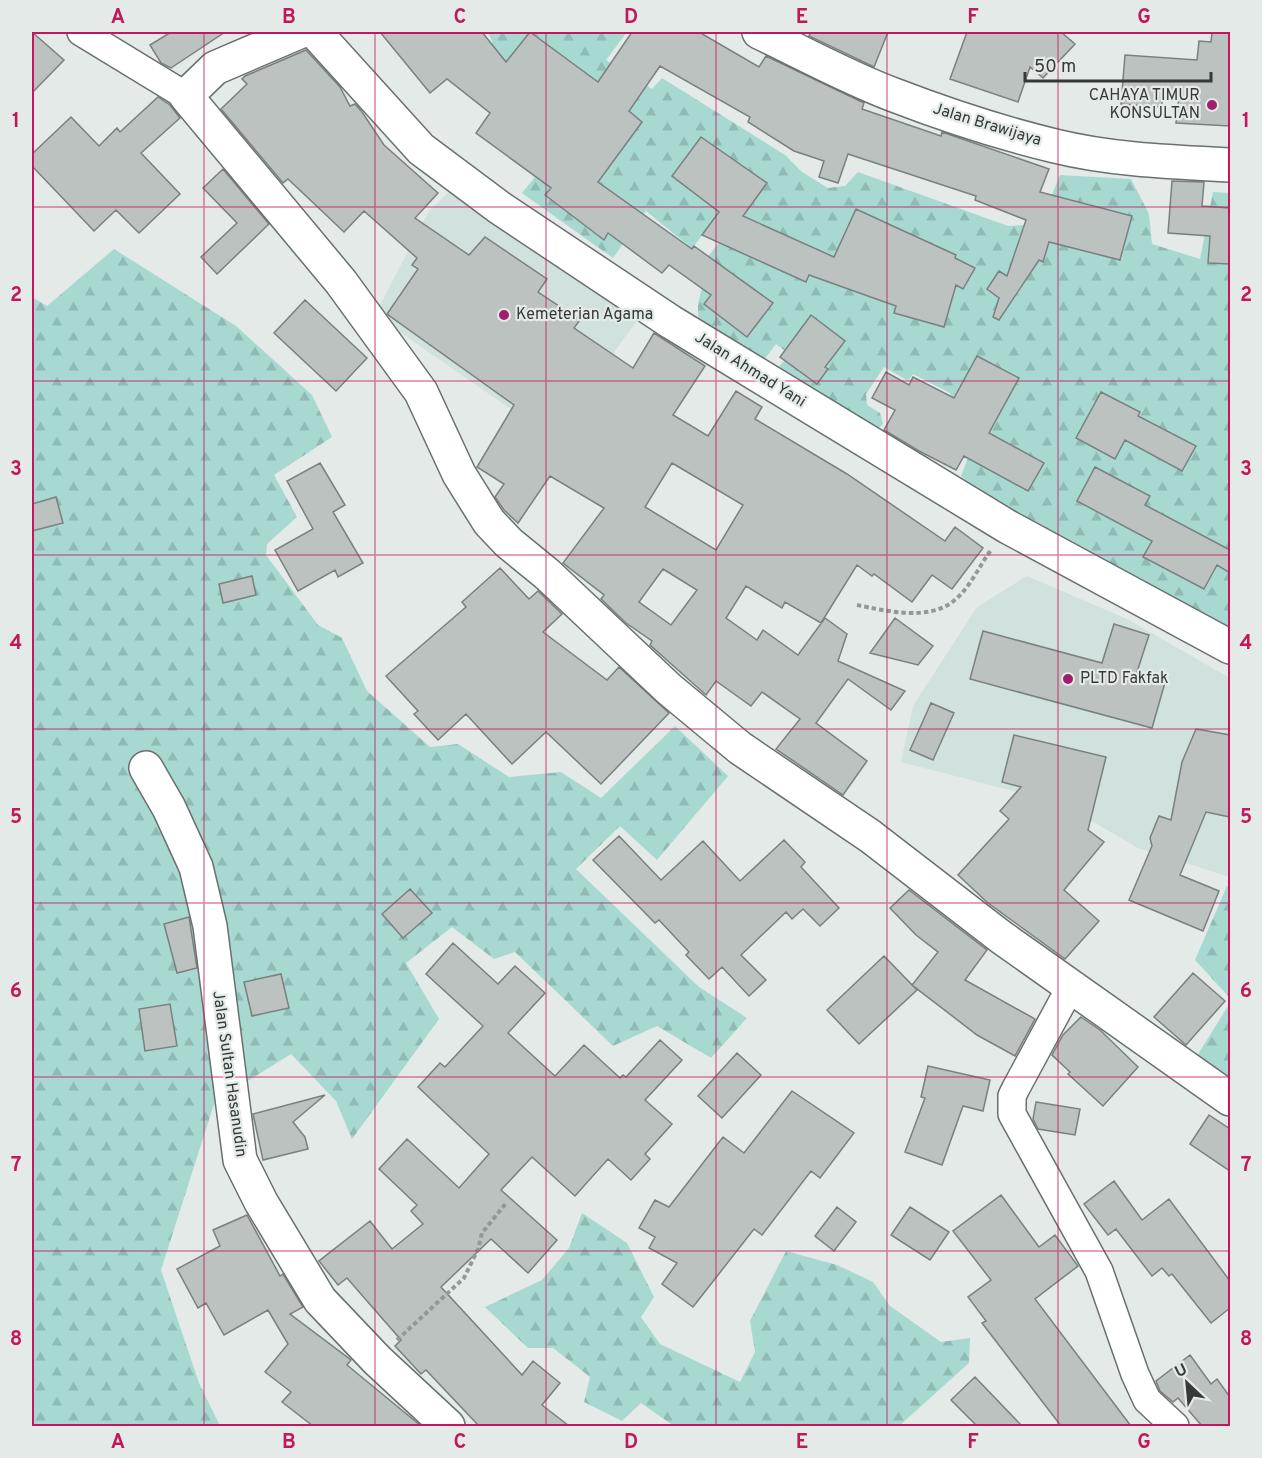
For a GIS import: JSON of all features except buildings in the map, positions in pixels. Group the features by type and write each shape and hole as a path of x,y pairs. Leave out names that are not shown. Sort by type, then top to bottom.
{"main road":[{"path":"299,32 215,68 186,96 341,282 394,354 429,405 454,463 489,522 669,689 740,748 870,836 1001,937 1230,1099"},
{"name":"Jalan Ahmad Yani","path":"315,32 439,164 671,321 1008,527 1230,647"},
{"name":"Jalan Brawijaya","path":"759,32 893,95 1002,131 1056,146 1099,153 1148,160 1230,165"},
{"name":"Jalan Sultan Hasanudin","path":"146,768 169,808 196,867 210,926 240,1160 261,1202 320,1299 377,1360 448,1426"}],"street":[{"path":"81,32 186,96"},
{"path":"1071,986 1012,1096 1012,1114 1099,1271 1144,1393 1175,1426"}],"path":[{"path":"857,605 906,615 956,600 1008,527"},
{"path":"377,1360 464,1278 478,1249 482,1233 507,1202"}],"shaded area":[{"name":"Kemeterian Agama","path":"450,191 637,321 551,437 381,319 377,311 429,211"},
{"name":"PLTD Fakfak","path":"1027,576 1127,619 1230,678 1230,877 1138,848 1092,821 1025,794 901,762 913,706 977,607"}],"green space":[{"path":"487,32 530,32 627,32 606,60 652,89 662,78 785,155 802,172 828,188 845,186 858,172 1008,226 1040,224 1060,175 1131,179 1149,214 1152,244 1200,259 1213,192 1230,193 1230,208 1221,208 1219,231 1230,232 1230,236 1210,235 1208,262 1230,264 1230,473 1227,482 1230,484 1230,557 1224,569 1230,573 1230,634 1055,537 984,495 961,476 983,419 954,401 950,393 913,374 908,381 884,367 866,394 867,405 880,413 883,424 874,433 808,390 752,359 698,317 698,304 707,266 689,252 689,246 646,211 613,258 522,193 563,142 561,124 503,84 497,71","holes":["530,32 589,75 560,114 501,70","593,85 642,122 618,154 568,118","701,137 733,160 704,199 672,176","740,164 767,184 736,224 709,205","1067,199 1132,216 1121,260 1055,243","856,209 908,233 894,262 842,239","747,218 820,251 806,282 734,249","1024,229 1050,237 1043,262 1015,252","706,230 720,241 705,261 691,250","939,247 956,255 947,275 929,267","851,256 881,267 870,296 840,285","960,261 975,268 963,289 949,281","729,271 772,303 747,337 704,304","999,271 1022,285 1010,304 987,289","903,283 952,297 944,327 895,313","810,316 845,341 827,364 794,339","776,344 789,354 776,371 763,361","799,348 828,369 817,384 788,363","978,356 1019,378 996,421 955,398","1101,392 1140,412 1115,459 1076,438","1156,425 1196,446 1182,471 1142,449","1004,441 1044,463 1028,491 988,470","1095,467 1150,496 1132,530 1077,501","1165,516 1227,548 1205,589 1143,557"]},
{"path":"114,249 236,326 312,395 332,437 274,475 297,517 267,544 266,555 318,625 342,638 367,691 430,747 458,744 509,777 561,772 601,798 675,726 728,776 657,860 620,826 576,869 699,987 747,1018 711,1058 657,1026 613,1046 515,952 494,959 452,927 406,963 439,1019 352,1139 336,1101 291,1054 215,1101 161,1270 199,1383 220,1426 32,1426 32,297 47,306"},
{"path":"1227,886 1230,887 1230,998 1195,960"},
{"path":"1230,1003 1230,1079 1195,1059"},
{"path":"582,1213 627,1243 654,1297 641,1317 660,1344 740,1382 755,1352 750,1321 786,1251 837,1265 873,1282 890,1306 941,1342 970,1338 969,1363 899,1426 674,1426 641,1403 622,1421 584,1402 590,1377 553,1348 528,1348 485,1307 542,1280 569,1248"}],"place":[{"name":"CAHAYA TIMUR KONSULTAN","path":"1212,105"},
{"name":"Kemeterian Agama","path":"504,315"},
{"name":"PLTD Fakfak","path":"1068,679"}]}
